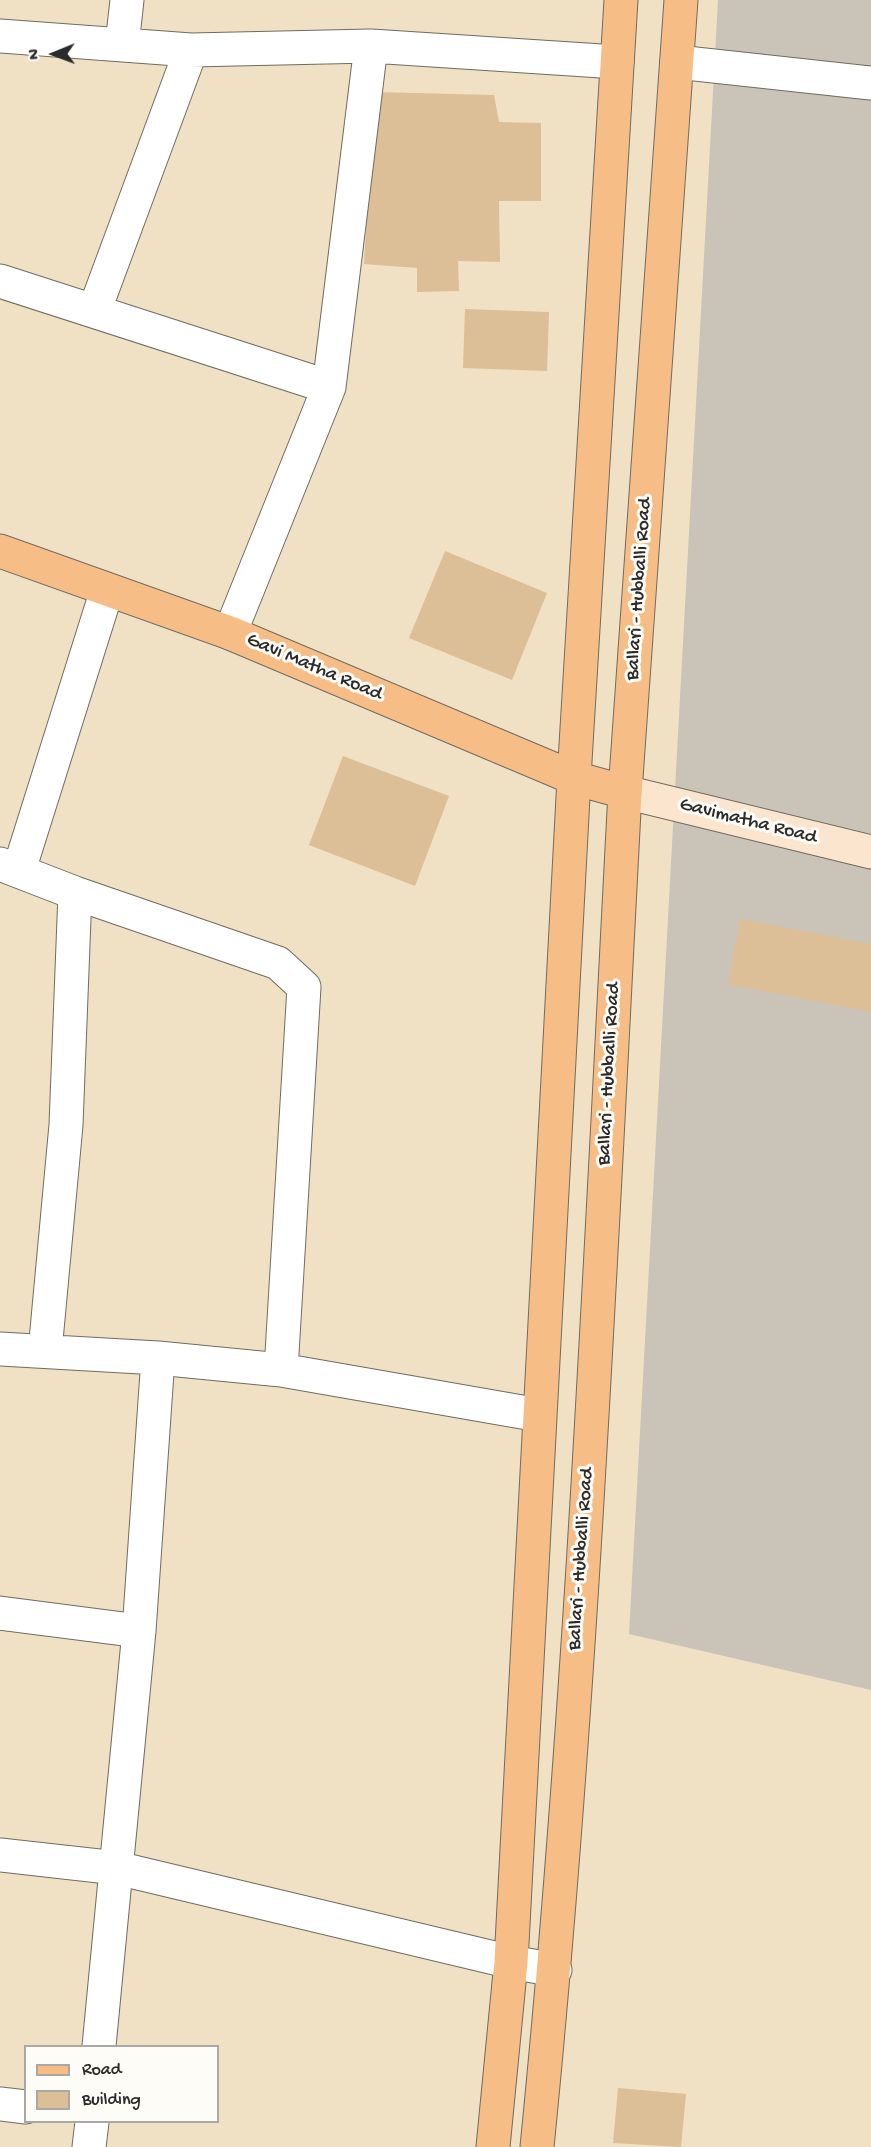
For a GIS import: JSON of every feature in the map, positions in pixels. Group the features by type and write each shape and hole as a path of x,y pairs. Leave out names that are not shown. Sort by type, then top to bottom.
{"main road":[{"path":"493,2147 511,1962 574,778 621,0"},
{"name":"Ballari - Hubballi Road","path":"537,2147 555,1970 596,1342 626,792 681,0"},
{"name":"Gavi Matha Road","path":"0,551 230,633 574,778 626,792"},
{"name":"Gavimatha Road","path":"626,792 871,852"},
{"path":"544,1340 596,1342"}],"street":[{"path":"122,45 127,0"},
{"path":"0,36 191,50 371,46 617,62"},
{"path":"230,633 329,387 371,46"},
{"path":"95,309 191,50"},
{"path":"677,62 871,83"},
{"path":"0,281 95,309 329,387"},
{"path":"107,590 9,867 75,893 278,963 304,987 281,1370"},
{"path":"45,1351 66,1125 75,893"},
{"path":"0,1349 158,1358 281,1370 539,1414"},
{"path":"99,2045 139,1631 158,1358"},
{"path":"0,1613 139,1631"},
{"path":"0,1855 117,1868 511,1962 555,1970"},
{"path":"0,2104 24,2107"},
{"path":"89,2147 92,2123"}],"shaded area":[{"path":"718,0 871,0 871,1690 629,1634"}],"building":[{"path":"374,92 494,95 499,122 541,123 541,201 499,201 500,262 458,261 459,291 417,292 417,268 364,264"},
{"path":"465,309 549,312 547,371 463,368"},
{"path":"445,551 547,593 512,680 409,638"},
{"path":"343,756 449,796 415,886 309,845"},
{"path":"740,919 871,944 871,1012 728,984"},
{"path":"618,2088 686,2094 681,2147 613,2143"}]}
